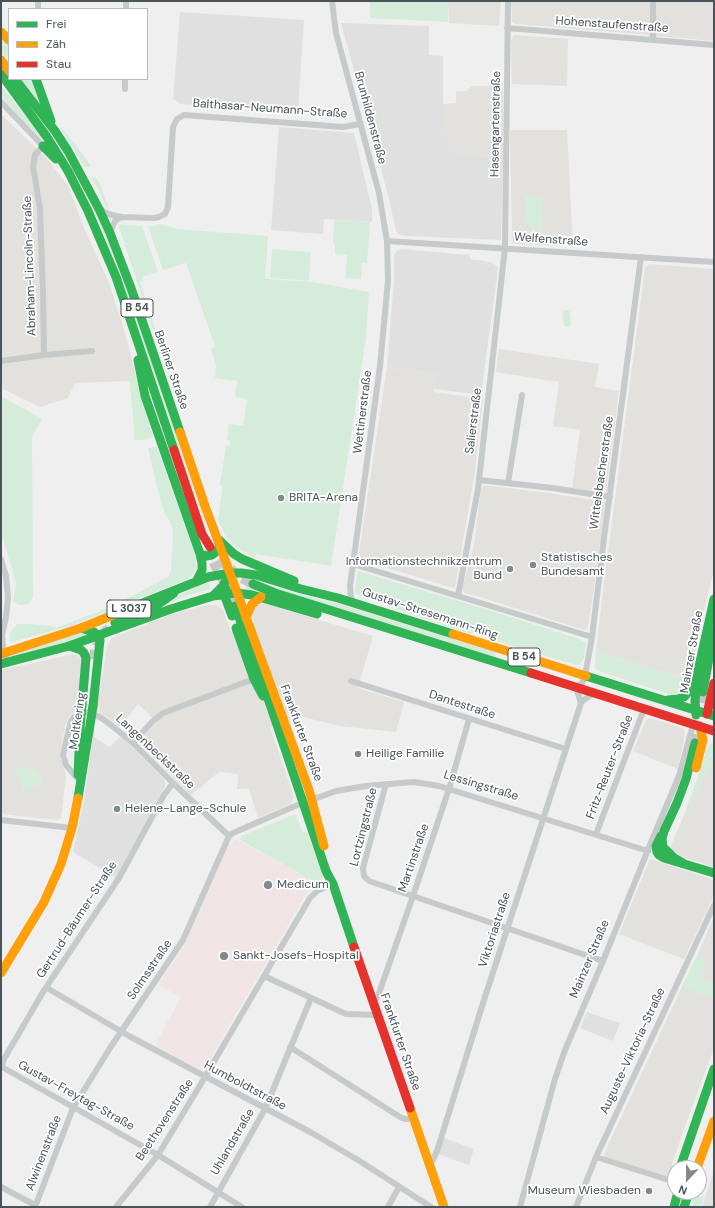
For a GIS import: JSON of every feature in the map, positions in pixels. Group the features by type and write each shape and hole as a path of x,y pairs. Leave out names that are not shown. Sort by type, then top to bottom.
{"main road":[{"path":"36,80 55,131"},
{"name":"Berliner Straße","path":"11,81 55,131 68,151 110,233 131,288 215,535 210,549"},
{"name":"Berliner Straße","path":"11,81 68,171 96,229 116,277 202,534 210,549 233,575 237,593"},
{"path":"44,146 68,171"},
{"path":"134,333 146,396 210,549 202,563 202,570 196,582"},
{"name":"B 54","path":"215,535 234,554 246,561 336,598"},
{"path":"233,575 224,594 254,679 260,693 271,707"},
{"path":"213,596 233,575"},
{"name":"Gustav-Stresemann-Ring","path":"233,575 256,575 354,603 664,700 695,706 710,715"},
{"name":"L 3037","path":"3,653 81,628 196,582 208,578 233,575"},
{"name":"B 54","path":"253,584 275,593 439,645 697,724 714,732"},
{"path":"115,623 157,605 176,590"},
{"path":"224,594 237,593 261,597 372,630 439,645"},
{"name":"Frankfurter Straße","path":"237,593 298,757 326,871 333,884 444,1207"},
{"name":"L 3037","path":"4,664 69,646 171,609 224,594"},
{"path":"246,618 252,604 261,597"},
{"name":"Mainzer Straße","path":"703,692 714,599"},
{"name":"Frankfurter Straße","path":"235,606 271,707 308,801"},
{"path":"81,628 91,630 99,636"},
{"name":"Mainzer Straße","path":"695,706 698,671 702,652 710,632"},
{"name":"Moltkering","path":"87,706 100,645 99,636"},
{"path":"69,646 81,650 86,658 87,706"},
{"path":"500,663 498,659 499,653 503,650"},
{"name":"Moltkering","path":"1,973 50,890 61,864 72,828 80,786 93,659"},
{"path":"664,700 678,699 687,694 698,671"},
{"path":"697,724 710,715 714,683"},
{"path":"666,849 669,831 695,772 699,742 695,706"},
{"name":"Moltkering","path":"72,828 85,730"},
{"path":"714,732 699,742 684,786 657,844 657,852 664,858 714,873"},
{"path":"664,831 662,843 663,847 674,858 683,863"},
{"path":"683,1160 714,1069"},
{"path":"700,1160 714,1121"}],"street":[{"name":"Brunhildenstraße","path":"332,1 336,33 379,193 387,241"},
{"name":"Hasengartenstraße","path":"505,248 508,1"},
{"path":"653,1 653,40"},
{"name":"Hohenstaufenstraße","path":"507,28 714,45"},
{"path":"125,80 125,89"},
{"path":"1,102 44,146"},
{"name":"Balthasar-Neumann-Straße","path":"99,209 108,214 121,217 154,218 165,214 168,207 173,128 175,121 181,116 188,114 343,127 360,124"},
{"name":"Abraham-Lincoln-Straße","path":"44,146 35,155 33,166 40,209 44,355"},
{"path":"110,233 115,220 121,217"},
{"name":"Welfenstraße","path":"387,241 714,262"},
{"name":"Wettinerstraße","path":"354,603 350,586 382,344 388,281 387,241"},
{"name":"Salierstraße","path":"458,596 479,480 505,248"},
{"name":"Wittelsbacherstraße","path":"576,687 582,683 585,676 592,637 641,257"},
{"path":"1,361 44,355 92,351"},
{"path":"508,483 522,395"},
{"path":"479,480 610,497"},
{"path":"1,559 6,576 8,597 6,618 2,636 4,664"},
{"name":"Gustav-Stresemann-Ring","path":"353,564 592,637"},
{"path":"336,598 350,586"},
{"path":"133,743 150,723 163,713 254,679"},
{"name":"Dantestraße","path":"351,681 566,749"},
{"path":"576,687 581,704"},
{"name":"Viktoriastraße","path":"429,1163 433,1160 437,1152 482,1003 581,704 594,692"},
{"name":"Fritz-Reuter-Straße","path":"596,834 635,736 644,709"},
{"name":"Langenbeckstraße","path":"78,778 65,762 63,755 70,723 74,717 82,713 90,713 111,725 133,743 229,836"},
{"name":"Martinstraße","path":"373,1001 378,996 449,789 469,719"},
{"name":"Mainzer Straße","path":"520,1207 555,1079 565,1050 680,776 697,724"},
{"name":"Lessingstraße","path":"229,836 308,801 345,789 386,784 422,782 648,851"},
{"name":"Gertrud-Bäumer-Straße","path":"2,1068 4,1059 74,944 119,878 164,795 173,783"},
{"name":"Lortzingstraße","path":"386,784 364,868 364,876 369,881 412,896"},
{"path":"1,820 72,828"},
{"name":"Solmsstraße","path":"73,1108 122,1031 184,940 229,836"},
{"name":"Beethovenstraße","path":"116,1207 158,1155 310,898 317,891 333,884"},
{"path":"412,896 603,961"},
{"name":"Auguste-Viktoria-Straße","path":"576,1207 596,1157 714,905"},
{"path":"264,976 346,1014 378,1015"},
{"name":"Humboldtstraße","path":"47,988 205,1077 338,1148 431,1207"},
{"name":"Uhlandstraße","path":"210,1207 265,1109 311,998"},
{"path":"290,1047 400,1117 409,1120 414,1119"},
{"name":"Gustav-Freytag-Straße","path":"2,1068 158,1155 242,1207"},
{"name":"Alwinenstraße","path":"35,1206 73,1108"},
{"path":"596,1157 667,1179"},
{"path":"1,1187 35,1206"},
{"path":"388,1207 399,1187"}],"shaded area":[{"path":"448,1 501,1 499,26 449,23"},
{"path":"511,1 650,1 650,35 515,24 512,22"},
{"path":"656,1 714,1 714,41 656,36"},
{"path":"180,12 304,20 298,110 181,104 173,99"},
{"path":"341,23 429,26 429,55 443,56 443,133 454,135 454,155 503,156 501,240 405,236 396,231 388,195"},
{"path":"514,35 568,39 567,86 512,84 511,41"},
{"path":"471,86 503,86 503,156 454,155 443,134 443,104 456,103 456,91 467,91"},
{"path":"1,114 47,159 69,187 82,223 109,283 128,343 136,376 129,376 130,381 75,383 68,398 40,407 1,388"},
{"path":"279,127 354,133 372,209 372,222 324,219 323,234 271,230"},
{"path":"510,130 567,130 573,246 512,243"},
{"path":"401,249 470,255 470,259 490,262 497,266 498,269 481,395 434,389 436,374 387,367 394,279 394,255"},
{"path":"649,264 714,269 714,570 688,679 596,652 645,268"},
{"path":"499,349 599,364 595,387 619,391 606,491 603,492 572,488 580,430 553,426 559,382 496,372"},
{"path":"387,367 436,374 434,392 483,399 474,477 455,587 453,588 358,559"},
{"name":"Statistisches Bundesamt","path":"485,485 606,502 587,629 584,630 465,593 463,591 474,545 481,489"},
{"path":"260,604 265,604 373,636 358,688 404,702 396,732 340,726 299,716 270,727 294,797 290,804 258,818 249,789 237,789 238,774 219,772 191,795 140,744 140,741 157,722 138,704 120,727 100,712 98,703 107,647 110,640 114,637 170,615 207,605 216,605 223,610 231,632 254,623 253,613 255,608"},
{"path":"73,654 78,655 82,661 77,710 69,716 65,726 60,753 60,758 66,777 61,818 58,820 1,814 1,670"},
{"path":"651,718 684,730 685,735 678,769 633,751 645,722 647,719"},
{"name":"Helene-Lange-Schule","path":"93,736 109,747 121,736 164,779 165,783 165,786 116,878 73,852 84,800"},
{"path":"714,742 714,867 680,856 671,850 671,845 684,815 706,751 710,744"},
{"name":"Sankt-Josefs-Hospital","path":"236,839 313,881 310,885 309,891 204,1069 201,1070 155,1045 181,997 158,985 184,947 226,850"},
{"path":"650,859 714,880 714,895 684,959 619,934"},
{"path":"714,916 714,1048 674,1160 667,1160 667,1177 607,1158 604,1154 697,956"},
{"path":"587,1012 620,1023 613,1041 580,1028"},
{"path":"444,1138 474,1149 469,1165 438,1154"},
{"path":"714,1170 714,1207 702,1207 704,1200 707,1200 707,1192"}],"green space":[{"path":"370,1 448,1 448,22 370,18"},
{"path":"1,36 8,43 8,56 6,58 1,52"},
{"path":"21,80 33,80 48,116"},
{"path":"1,87 42,137 45,143 17,115 1,95"},
{"path":"44,122 65,154 85,189 113,250 216,545 208,552 202,551 201,541 205,550 215,544 203,517 111,250 83,189"},
{"path":"60,127 85,157 91,167 85,167"},
{"path":"93,177 96,178 100,184 110,211 105,205 92,179"},
{"path":"525,196 541,197 542,231 533,231 530,224 525,223"},
{"path":"334,220 370,222 367,263 362,263 361,279 345,278 347,255 335,254 335,244 333,244"},
{"path":"118,224 142,226 158,272 142,277 143,280 140,282 162,350 160,352"},
{"path":"161,224 177,229 268,236 265,279 313,282 369,292 366,338 331,566 256,554 255,558 235,546 225,535 218,520 222,490 222,486 220,485 226,445 229,446 230,441 227,440 229,424 243,426 247,399 235,397 237,381 215,378 216,366 211,349 215,346 186,263 163,270 148,226"},
{"path":"272,249 311,252 309,281 270,278"},
{"path":"564,310 569,310 571,322 570,327 565,327 563,322 562,314"},
{"path":"129,376 136,376 142,403 153,435 145,440 134,440"},
{"path":"1,396 42,419 32,436 33,597 28,604 20,605 13,602 16,583 1,532"},
{"path":"157,447 195,555 195,570 191,577 70,626 12,642 10,641 10,633 17,624 58,627 111,607 168,577 171,571 173,531 165,514 148,448"},
{"path":"358,571 579,639 586,643 584,658 580,664 576,665 490,639 485,635 468,633 362,597 356,593 355,590"},
{"path":"242,578 301,595 340,604 496,652 494,658 273,596 247,591"},
{"path":"208,581 210,589 188,595 160,608 174,598"},
{"path":"80,632 91,634 13,657 9,656"},
{"path":"596,652 688,679 685,689 678,694 672,695 599,671 595,668"},
{"path":"714,743 714,759 689,807 687,806 699,776 706,751 709,745"},
{"path":"15,768 37,769 43,783 24,791"},
{"path":"295,814 303,832 307,831 323,875 322,881 313,881 240,840 241,836"},
{"path":"697,956 704,958 703,961 706,962 701,979 714,983 714,999 682,987"},
{"path":"693,1200 703,1200 701,1207 691,1207"}],"tunnel":[{"path":"210,547 229,568 240,577 253,584"},
{"path":"208,550 235,606"},
{"path":"93,659 95,648 99,639 105,631 115,623"},
{"path":"695,743 703,692"}],"traffic: fast":[{"path":"1,74 47,137 68,171 88,211 116,277 174,450"},
{"path":"16,80 55,131 68,151 99,209 131,288 180,432"},
{"path":"36,80 51,121"},
{"path":"43,146 56,159"},
{"path":"138,360 145,396 200,554 202,570 196,582"},
{"path":"219,540 234,554 242,559 294,581"},
{"path":"200,554 206,556 212,555 220,546"},
{"path":"213,596 223,586 230,573"},
{"path":"118,613 208,577 230,573 241,573 256,575 301,589 338,598 453,634"},
{"path":"253,584 275,593 531,673"},
{"path":"226,589 224,594 232,616"},
{"path":"115,623 157,605 174,593"},
{"path":"1,664 69,646 171,609 213,596 237,593 252,595 317,614"},
{"path":"696,715 695,701 698,671 714,599"},
{"path":"235,606 271,707 326,871 333,884 354,947"},
{"path":"81,628 94,632 98,635 100,640 93,706"},
{"path":"236,628 254,679 263,696"},
{"path":"703,692 714,630"},
{"path":"69,646 81,650 86,658 82,705"},
{"path":"586,676 714,716"},
{"path":"668,700 684,697 690,690 694,680"},
{"path":"80,729 82,705"},
{"path":"89,731 93,706"},
{"path":"78,775 80,729"},
{"path":"78,798 89,731"},
{"path":"683,863 674,858 663,847 662,839 686,779 695,743"},
{"path":"661,836 656,846 659,855 664,858 714,873"},
{"path":"683,1160 714,1069"},
{"path":"674,1207 676,1200"},
{"path":"684,1207 686,1200"}],"traffic: slow":[{"path":"1,32 8,39"},
{"path":"1,60 8,70"},
{"path":"180,432 230,573"},
{"path":"230,573 309,790 324,846"},
{"path":"246,618 252,604 261,597"},
{"path":"1,654 81,628 118,613"},
{"path":"453,634 586,676"},
{"path":"696,768 703,740 700,727"},
{"path":"1,973 44,902 61,864 72,828 78,798"},
{"path":"410,1108 444,1207"},
{"path":"700,1160 714,1121"}],"traffic: jam":[{"path":"174,450 202,534 210,547"},
{"path":"531,673 714,731"},
{"path":"707,714 714,683"},
{"path":"354,947 410,1108"}],"place":[{"name":"BRITA-Arena","path":"281,498"},
{"name":"Statistisches Bundesamt","path":"533,565"},
{"name":"Informationstechnikzentrum Bund","path":"510,569"},
{"name":"Heilige Familie","path":"358,754"},
{"name":"Helene-Lange-Schule","path":"117,809"},
{"name":"Medicum","path":"268,885"},
{"name":"Sankt-Josefs-Hospital","path":"224,956"},
{"name":"Museum Wiesbaden","path":"649,1191"}]}
